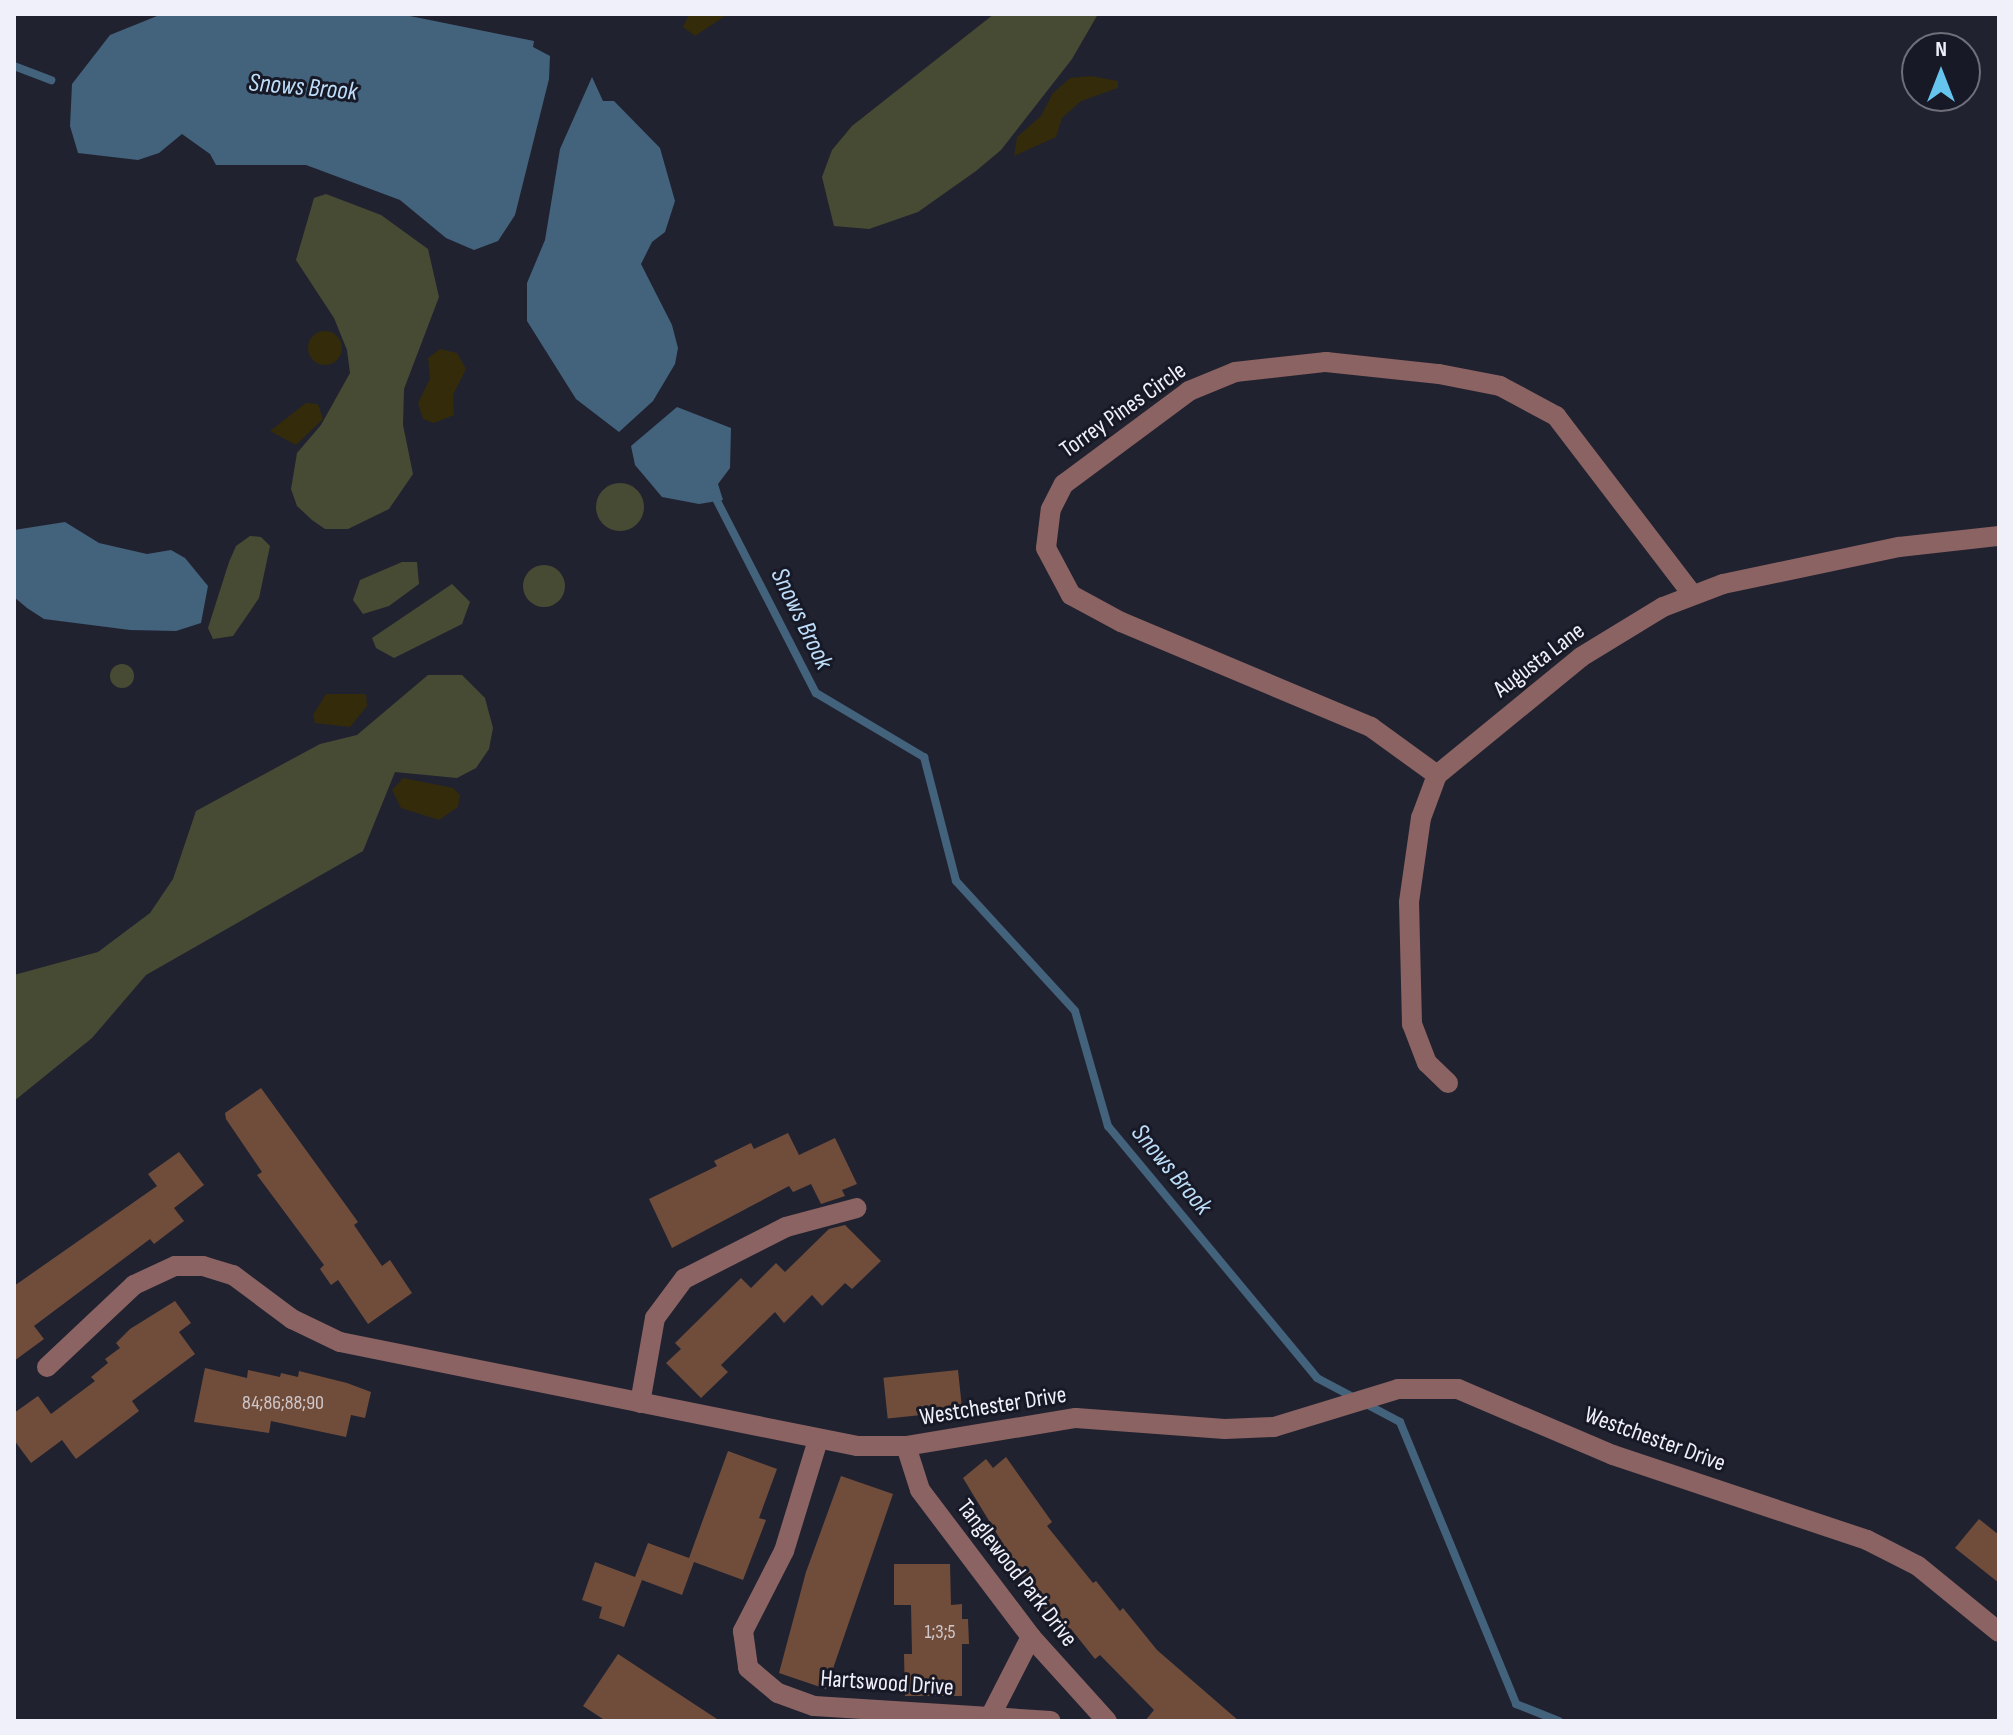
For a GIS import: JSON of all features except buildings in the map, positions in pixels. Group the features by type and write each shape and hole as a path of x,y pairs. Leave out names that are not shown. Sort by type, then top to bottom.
{"street":[{"name":"Torrey Pines Circle","path":"1437,775 1371,727 1121,622 1071,595 1046,548 1051,509 1064,484 1189,391 1235,372 1326,362 1439,374 1500,386 1556,416 1692,594"},
{"name":"Augusta Lane","path":"1437,775 1581,657 1692,594 1899,547 1999,536"},
{"path":"1437,775 1421,818 1411,888 1412,1024 1427,1063 1448,1083"},
{"path":"640,1403 655,1318 684,1279 786,1227 857,1208"},
{"name":"Westchester Drive","path":"47,1367 134,1285 175,1266 203,1266 233,1275 292,1319 340,1342 818,1440 906,1446 1076,1418 1225,1429 1274,1427 1419,1386 1484,1397 1613,1455 1867,1540 1918,1566 1999,1632"},
{"name":"Hartswood Drive","path":"818,1440 784,1551 743,1631 748,1668 778,1693 814,1706 1051,1721"},
{"name":"Tanglewood Park Drive","path":"906,1446 920,1490 1031,1637 1107,1721"},
{"path":"991,1715 1031,1637"}],"green space":[{"path":"994,14 1098,14 1072,59 1001,150 976,171 918,212 869,229 834,226 822,177 832,150 852,126"},
{"path":"326,194 381,215 428,249 439,297 404,389 403,425 413,474 389,509 348,529 325,529 312,520 297,506 291,489 297,453 321,425 350,373 347,350 334,318 296,260 314,198"},
{"path":"620,483 637,490 644,507 637,524 620,531 603,524 596,507 603,490"},
{"path":"250,536 261,537 270,546 259,598 233,636 213,639 208,628 229,562 236,546"},
{"path":"402,562 417,562 419,584 389,606 363,614 353,600 360,580"},
{"path":"544,565 559,571 565,586 559,601 544,607 529,601 523,586 529,571"},
{"path":"452,584 470,602 462,624 394,658 376,648 372,638"},
{"path":"122,664 131,667 134,676 131,685 122,688 113,685 110,676 113,667"},
{"path":"428,675 462,675 485,698 493,728 489,749 476,768 457,778 395,772 363,851 146,975 92,1038 14,1101 14,975 98,952 150,913 173,879 196,811 320,744 357,735"}],"sand":[{"path":"689,14 728,14 695,36 683,27"},
{"path":"1091,76 1118,81 1118,88 1081,101 1062,118 1056,137 1014,156 1017,137 1041,116 1053,93 1070,78"},
{"path":"325,331 337,336 342,348 337,360 325,365 313,360 308,348 313,336"},
{"path":"440,349 457,353 466,369 453,395 454,415 434,423 423,419 418,403 430,379 428,358"},
{"path":"306,403 318,404 323,419 296,445 270,431"},
{"path":"326,694 366,694 367,706 350,727 315,723 313,715"},
{"path":"403,778 453,788 460,795 458,807 439,820 401,808 392,790"}],"water":[{"path":"162,14 400,14 534,41 533,47 550,56 549,79 515,215 498,241 474,250 446,238 400,200 306,165 216,165 210,154 182,134 159,153 138,160 78,153 70,126 72,84 110,35"},
{"path":"592,77 603,101 614,101 660,148 675,201 665,232 652,242 641,264 672,325 678,348 675,364 653,401 619,432 576,399 527,321 527,283 545,240 560,149"},
{"path":"677,407 731,428 730,468 718,484 723,500 699,504 662,497 635,465 631,446"},
{"path":"65,522 99,543 147,554 171,550 185,558 208,586 201,623 176,631 130,630 44,619 27,608 14,597 14,530"}],"waterway":[{"name":"Snows Brook","path":"14,66 51,80"},
{"name":"Snows Brook","path":"713,493 816,693 924,757 956,881 1075,1011 1108,1126 1317,1378 1400,1422 1516,1704 1559,1721"}]}
